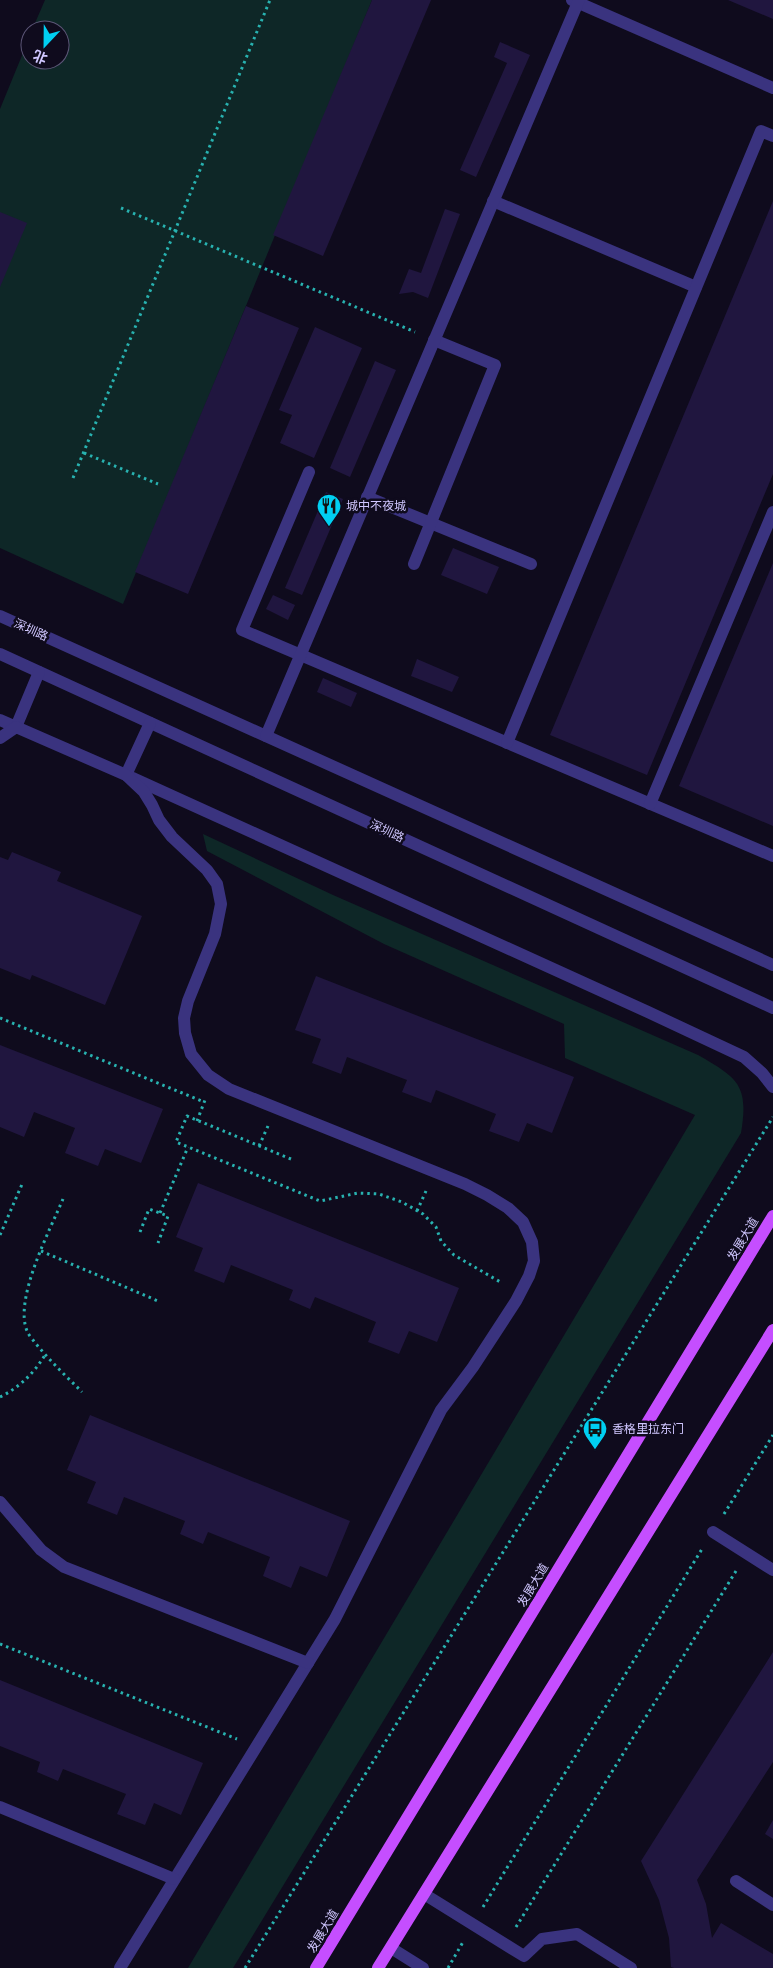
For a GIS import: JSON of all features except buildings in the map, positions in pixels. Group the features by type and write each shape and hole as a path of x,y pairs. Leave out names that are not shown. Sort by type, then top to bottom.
{"main road":[{"name":"发展大道","path":"316,1968 773,1216"},
{"path":"378,1968 773,1330"}],"street":[{"path":"266,736 576,1 773,88"},
{"path":"507,743 762,131 773,136"},
{"path":"493,201 696,287"},
{"path":"414,564 495,366 434,340"},
{"path":"309,472 242,630 773,856"},
{"path":"368,497 531,564"},
{"path":"650,804 773,512"},
{"name":"深圳路","path":"0,616 773,965"},
{"name":"深圳路","path":"0,654 773,1008"},
{"path":"0,738 16,727 39,672"},
{"path":"0,720 126,775 744,1057 762,1073 773,1088"},
{"path":"126,775 150,723"},
{"path":"120,1968 335,1619 441,1410 473,1367 520,1294 534,1261 532,1242 523,1222 508,1208 487,1195 465,1184 229,1089 208,1075 191,1054 185,1033 184,1018 188,1001 215,934 221,904 217,884 206,870 172,837 159,820 144,792 126,775"},
{"path":"0,1502 41,1550 64,1566 308,1663"},
{"path":"713,1532 773,1570"},
{"path":"0,1807 174,1879"},
{"path":"736,1881 773,1905"},
{"path":"424,1894 524,1956 542,1939 577,1934 631,1968"},
{"path":"391,1948 423,1968"}],"path":[{"path":"73,478 270,0"},
{"path":"121,208 434,340"},
{"path":"84,453 158,484"},
{"path":"0,1018 204,1102"},
{"path":"291,1159 187,1116 176,1142 320,1201 358,1193 379,1194 402,1202 424,1214 436,1227 442,1241 454,1255 520,1294"},
{"path":"245,1968 773,1117"},
{"path":"160,1213 188,1147"},
{"path":"0,1235 23,1182"},
{"path":"63,1199 24,1298 23,1314 28,1333 82,1392"},
{"path":"140,1232 149,1209 168,1216 158,1243"},
{"path":"42,1251 158,1301"},
{"path":"0,1397 22,1383 36,1370 46,1354"},
{"path":"448,1968 473,1923 773,1435"},
{"path":"506,1944 747,1553"},
{"path":"0,1644 256,1747"}],"green space":[{"path":"45,0 372,0 123,604 0,548 0,109 20,60 20,70 70,70 70,20 36,20"},
{"path":"203,834 333,895 698,1055 731,1077 738,1085 743,1104 741,1133 233,1968 188,1968 695,1115 565,1058 564,1024 384,944 207,851"}],"place":[{"name":"城中不夜城","path":"329,527"},
{"name":"香格里拉东门","path":"595,1450"}]}
